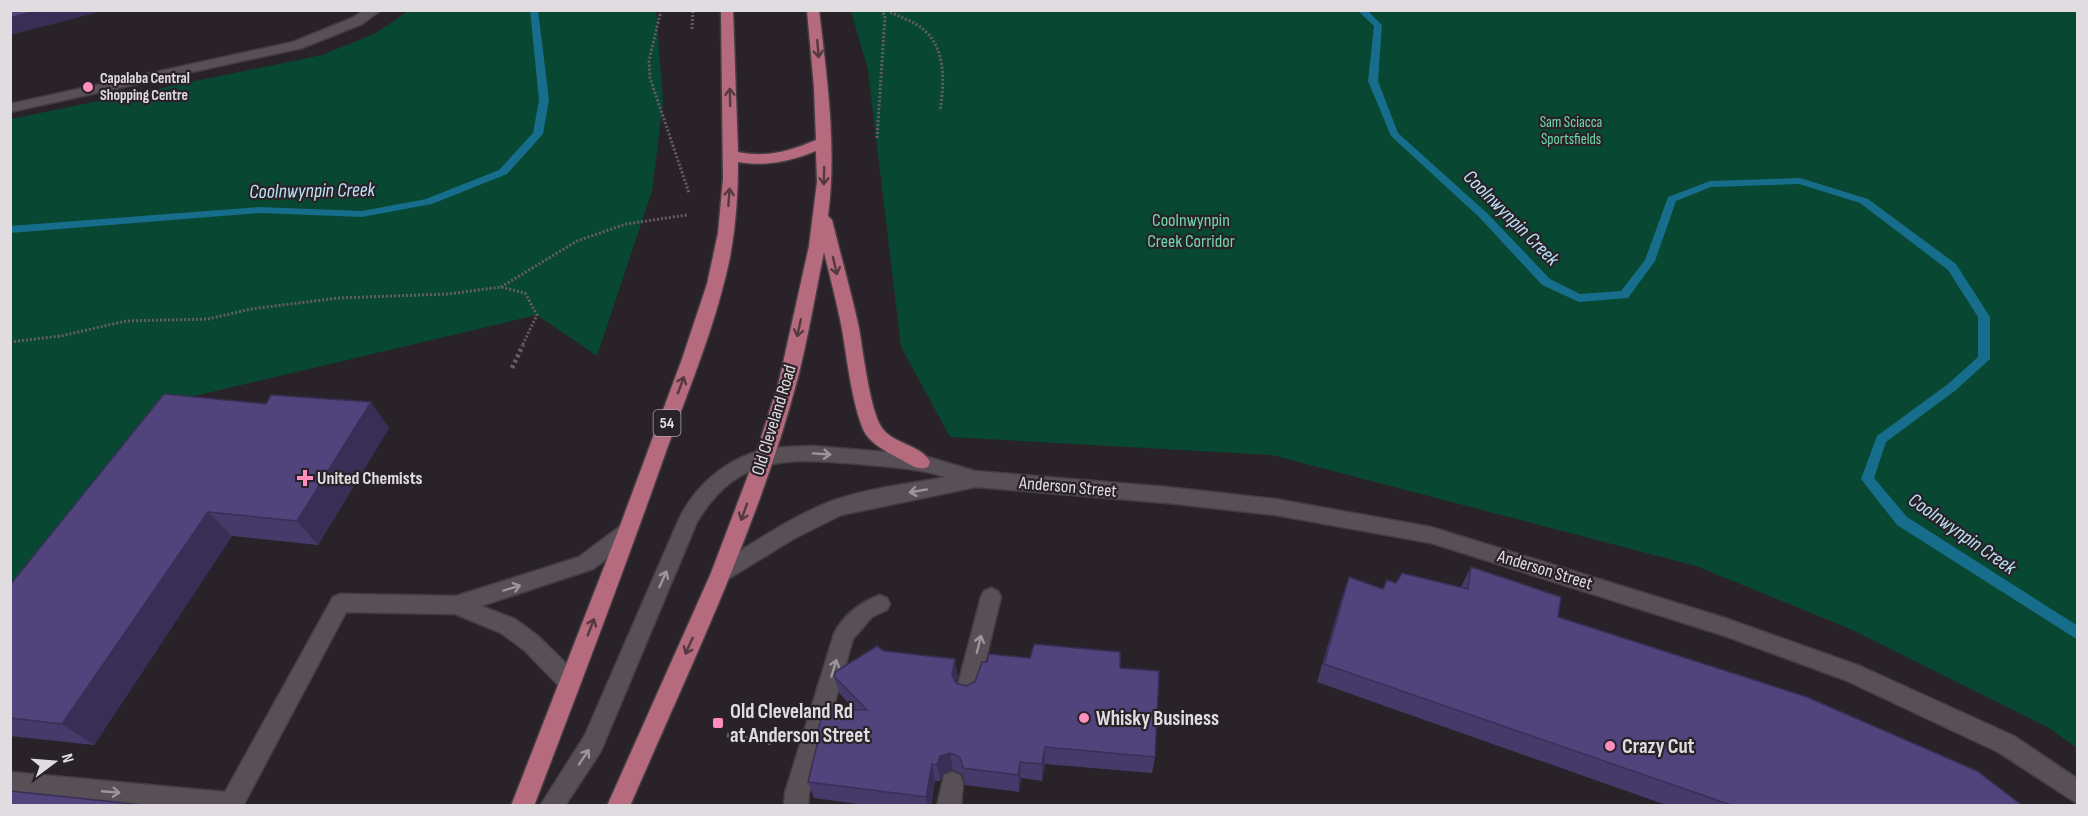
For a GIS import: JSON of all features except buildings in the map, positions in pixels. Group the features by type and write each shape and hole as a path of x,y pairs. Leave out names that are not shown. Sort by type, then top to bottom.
{"main road":[{"name":"54","path":"522,806 692,356 714,284 726,234 729,190 730,103 727,10"},
{"name":"Old Cleveland Road","path":"618,806 721,573 764,457 788,381 817,246 822,209 824,142 817,29 813,10"},
{"path":"729,155 749,160 772,161 824,142"},
{"path":"822,209 850,327 864,402 874,432 892,446 921,462"}],"street":[{"path":"10,108 297,45 357,21 375,10"},
{"path":"551,806 593,743 689,519 703,496 716,483 738,468 764,457 791,453 921,462 975,479"},
{"path":"721,573 818,516 844,506 975,479"},
{"name":"Anderson Street","path":"975,479 1255,505 1431,535 1725,627 1852,673 2006,744 2078,793"},
{"path":"10,783 231,805 340,603 456,605 586,563 626,533"},
{"path":"967,692 991,597"},
{"path":"796,806 797,793 844,634 865,610 880,604"},
{"path":"456,605 508,626 531,643 570,682"}],"path":[{"path":"661,10 649,61 650,78 689,193"},
{"path":"692,29 693,10"},
{"path":"877,138 885,16 881,10"},
{"path":"887,10 928,33 940,56 943,93 940,111"},
{"path":"501,287 577,241 626,224 687,214"},
{"path":"10,342 61,336 126,321 208,319 251,309 338,298 448,294 501,287 525,293 537,315 512,368"},
{"path":"727,735 771,742"}],"green space":[{"path":"408,11 656,11 663,102 652,191 597,356 537,315 165,403 11,599 11,119 322,55 376,33"},
{"name":"Coolnwynpin Creek Corridor","path":"851,11 2077,11 2077,748 2049,728 1848,628 1696,566 1272,455 950,437 901,347 868,70"}],"waterway":[{"name":"Coolnwynpin Creek","path":"10,230 260,210 362,214 428,202 503,172 538,134 544,100 534,10"},
{"name":"Coolnwynpin Creek","path":"1361,10 1378,25 1373,81 1394,134 1483,215 1546,282 1579,298 1624,295 1650,261 1672,199 1710,184 1800,181 1864,201 1952,267 1984,317 1984,359 1952,387 1881,439 1867,479 1902,521 2078,634"}],"place":[{"name":"Capalaba Central Shopping Centre","path":"88,87"},
{"name":"United Chemists","path":"305,478"},
{"name":"Whisky Business","path":"1084,718"},
{"name":"Old Cleveland Rd at Anderson Street","path":"718,723"},
{"name":"Crazy Cut","path":"1610,746"}],"park label":[{"name":"Sam Sciacca Sportsfields","path":"1571,130"}]}
